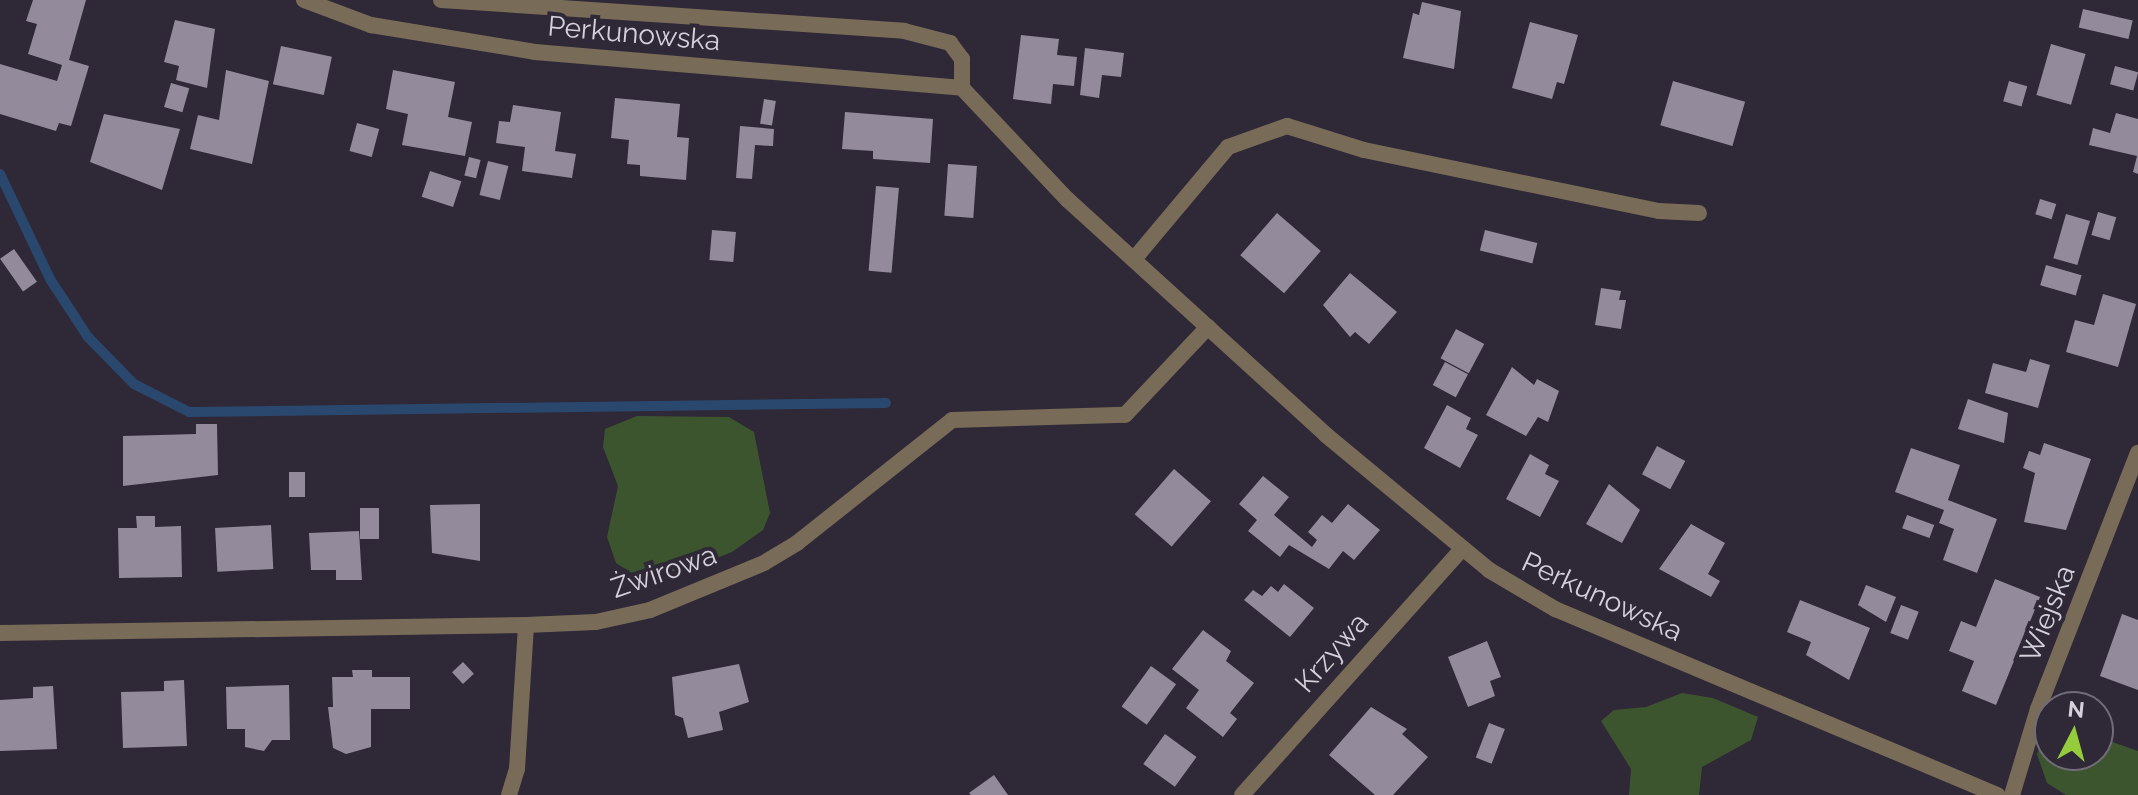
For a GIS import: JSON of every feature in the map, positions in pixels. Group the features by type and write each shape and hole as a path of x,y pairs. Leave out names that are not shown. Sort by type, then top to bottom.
{"street":[{"name":"Perkunowska","path":"306,0 324,0"},
{"name":"Perkunowska","path":"306,0 371,25 535,52 962,88 1068,200 1208,327 1463,548 1555,609 1997,795"},
{"name":"Perkunowska","path":"441,0 904,31 950,43 962,59 962,88"},
{"path":"1135,258 1228,147 1287,126 1364,150 1659,211 1699,213"},
{"name":"Żwirowa","path":"0,633 526,625 624,616 764,563 952,420 1125,415 1208,327"},
{"name":"Wiejska","path":"2012,795 2038,709 2138,453"},
{"name":"Krzywa","path":"1242,795 1463,548"},
{"path":"509,795 517,769 526,625"}],"green space":[{"path":"637,416 729,417 754,432 770,513 763,530 732,552 692,568 638,577 616,563 607,537 618,486 603,447 605,429"},
{"path":"1682,693 1713,698 1758,717 1751,740 1702,767 1699,795 1629,795 1631,769 1601,721 1614,710 1646,707"},
{"path":"2114,743 2138,751 2138,795 2066,795 2047,783 2043,771 2114,771"}],"building":[{"path":"33,0 86,0 69,60 89,66 71,126 59,123 56,131 0,114 0,64 57,81 62,65 28,54 37,24 26,21"},
{"path":"1422,2 1461,11 1454,69 1403,58 1413,13 1419,15"},
{"path":"2083,9 2133,20 2128,39 2079,28"},
{"path":"175,20 215,29 207,88 176,80 179,66 164,62"},
{"path":"1530,22 1578,35 1564,84 1557,82 1552,99 1512,88"},
{"path":"1021,35 1059,39 1057,55 1077,57 1074,86 1053,84 1051,104 1013,99"},
{"path":"2051,44 2086,54 2071,105 2036,95"},
{"path":"281,46 332,57 324,95 273,84"},
{"path":"1085,48 1124,53 1121,77 1102,75 1099,98 1080,95"},
{"path":"2115,66 2138,72 2133,91 2110,84"},
{"path":"226,70 269,81 252,164 190,149 198,115 219,120"},
{"path":"393,70 455,82 448,117 472,122 465,156 402,145 408,114 386,109"},
{"path":"1673,81 1745,102 1732,146 1660,125"},
{"path":"2009,81 2027,86 2021,106 2003,101"},
{"path":"171,83 189,88 182,112 164,107"},
{"path":"615,98 680,104 677,137 689,138 686,180 640,176 640,165 627,164 629,140 611,138"},
{"path":"764,99 776,101 772,126 760,124"},
{"path":"513,105 561,112 555,151 576,154 572,178 522,171 525,147 496,143 499,121 510,122"},
{"path":"845,112 933,119 930,163 873,159 873,151 842,149"},
{"path":"2116,113 2138,119 2138,174 2133,172 2137,156 2089,145 2093,128 2110,133"},
{"path":"104,114 180,129 162,190 90,162"},
{"path":"357,123 379,129 372,157 349,151"},
{"path":"740,126 774,129 773,146 755,145 752,179 736,178"},
{"path":"469,157 481,160 476,178 464,175"},
{"path":"488,161 508,166 500,200 480,195"},
{"path":"948,164 977,166 973,218 944,216"},
{"path":"430,171 461,181 453,207 422,197"},
{"path":"876,186 899,188 892,273 869,271"},
{"path":"2040,199 2056,204 2052,219 2035,214"},
{"path":"2098,212 2116,217 2110,240 2091,235"},
{"path":"1277,213 1321,251 1284,293 1240,255"},
{"path":"2066,214 2090,221 2077,265 2053,258"},
{"path":"712,230 736,232 733,262 709,260"},
{"path":"1485,230 1537,243 1532,263 1480,250"},
{"path":"14,249 37,282 23,292 0,259"},
{"path":"2046,265 2082,275 2076,295 2040,285"},
{"path":"1350,273 1397,312 1369,344 1355,332 1350,337 1323,305"},
{"path":"1601,288 1621,291 1619,300 1626,300 1621,329 1595,325"},
{"path":"2103,294 2136,304 2118,367 2066,352 2075,320 2094,325"},
{"path":"1456,329 1484,344 1469,373 1441,358"},
{"path":"2030,359 2050,365 2038,408 1985,393 1993,363 2026,372"},
{"path":"1445,362 1468,374 1456,397 1433,385"},
{"path":"1512,367 1534,385 1537,379 1559,391 1548,422 1538,417 1526,436 1486,415"},
{"path":"1968,399 2008,413 2004,443 1958,429"},
{"path":"1447,405 1471,418 1466,429 1478,435 1460,468 1424,448"},
{"path":"196,424 217,424 218,475 123,486 123,436 196,434"},
{"path":"2044,443 2091,459 2066,530 2024,522 2035,473 2023,468 2029,451 2040,455"},
{"path":"1657,446 1685,461 1670,489 1642,474"},
{"path":"1911,448 1960,465 1948,500 1997,519 1977,573 1943,560 1954,529 1939,523 1944,510 1895,492"},
{"path":"1530,454 1549,465 1545,474 1559,481 1540,517 1506,499"},
{"path":"1174,469 1211,501 1172,546 1135,514"},
{"path":"289,472 305,472 305,497 289,497"},
{"path":"1263,476 1289,497 1274,515 1312,547 1317,540 1308,532 1322,515 1332,523 1348,504 1380,530 1354,560 1343,551 1329,569 1289,545 1280,557 1248,531 1257,520 1239,504"},
{"path":"1609,484 1640,510 1622,543 1586,524"},
{"path":"480,504 480,561 432,553 430,505"},
{"path":"360,508 379,508 379,539 360,539"},
{"path":"1907,515 1934,525 1929,538 1902,528"},
{"path":"136,516 155,516 155,527 181,526 182,577 119,578 118,528 137,528"},
{"path":"1691,524 1725,543 1708,574 1720,581 1711,597 1659,569"},
{"path":"271,525 273,569 217,572 215,528"},
{"path":"359,531 362,580 336,580 336,570 311,570 309,533"},
{"path":"1995,579 2040,597 1996,705 1962,691 1974,661 1949,651 1961,621 1976,627"},
{"path":"1284,584 1314,608 1290,637 1244,600 1253,590 1262,596 1271,586 1278,592"},
{"path":"1866,585 1896,597 1886,622 1858,605"},
{"path":"1800,600 1870,628 1849,680 1806,655 1811,642 1787,632"},
{"path":"1901,605 1919,612 1908,640 1890,633"},
{"path":"2122,614 2138,620 2138,690 2100,676"},
{"path":"1203,630 1231,651 1226,661 1254,683 1230,713 1237,719 1223,737 1186,708 1199,690 1172,669"},
{"path":"1487,641 1501,677 1490,681 1495,696 1468,707 1448,657"},
{"path":"463,662 474,674 463,684 452,672"},
{"path":"739,664 749,702 719,712 723,730 688,738 683,718 675,715 672,677"},
{"path":"1151,666 1176,684 1147,725 1122,706"},
{"path":"352,670 372,670 372,677 410,677 410,709 371,709 371,747 346,754 333,748 328,707 333,707 332,677 353,677"},
{"path":"184,680 187,746 123,748 121,692 164,691 164,681"},
{"path":"289,685 290,740 272,740 264,751 245,747 245,729 227,729 226,687"},
{"path":"53,686 57,749 0,751 0,700 33,698 33,687"},
{"path":"1371,707 1407,729 1402,734 1428,757 1393,795 1375,795 1329,755"},
{"path":"1489,723 1505,729 1492,764 1476,758"},
{"path":"1165,734 1197,757 1175,787 1143,764"},
{"path":"994,775 1008,795 969,793"}],"waterway":[{"path":"0,174 50,279 88,337 134,384 189,412 886,403"}]}
